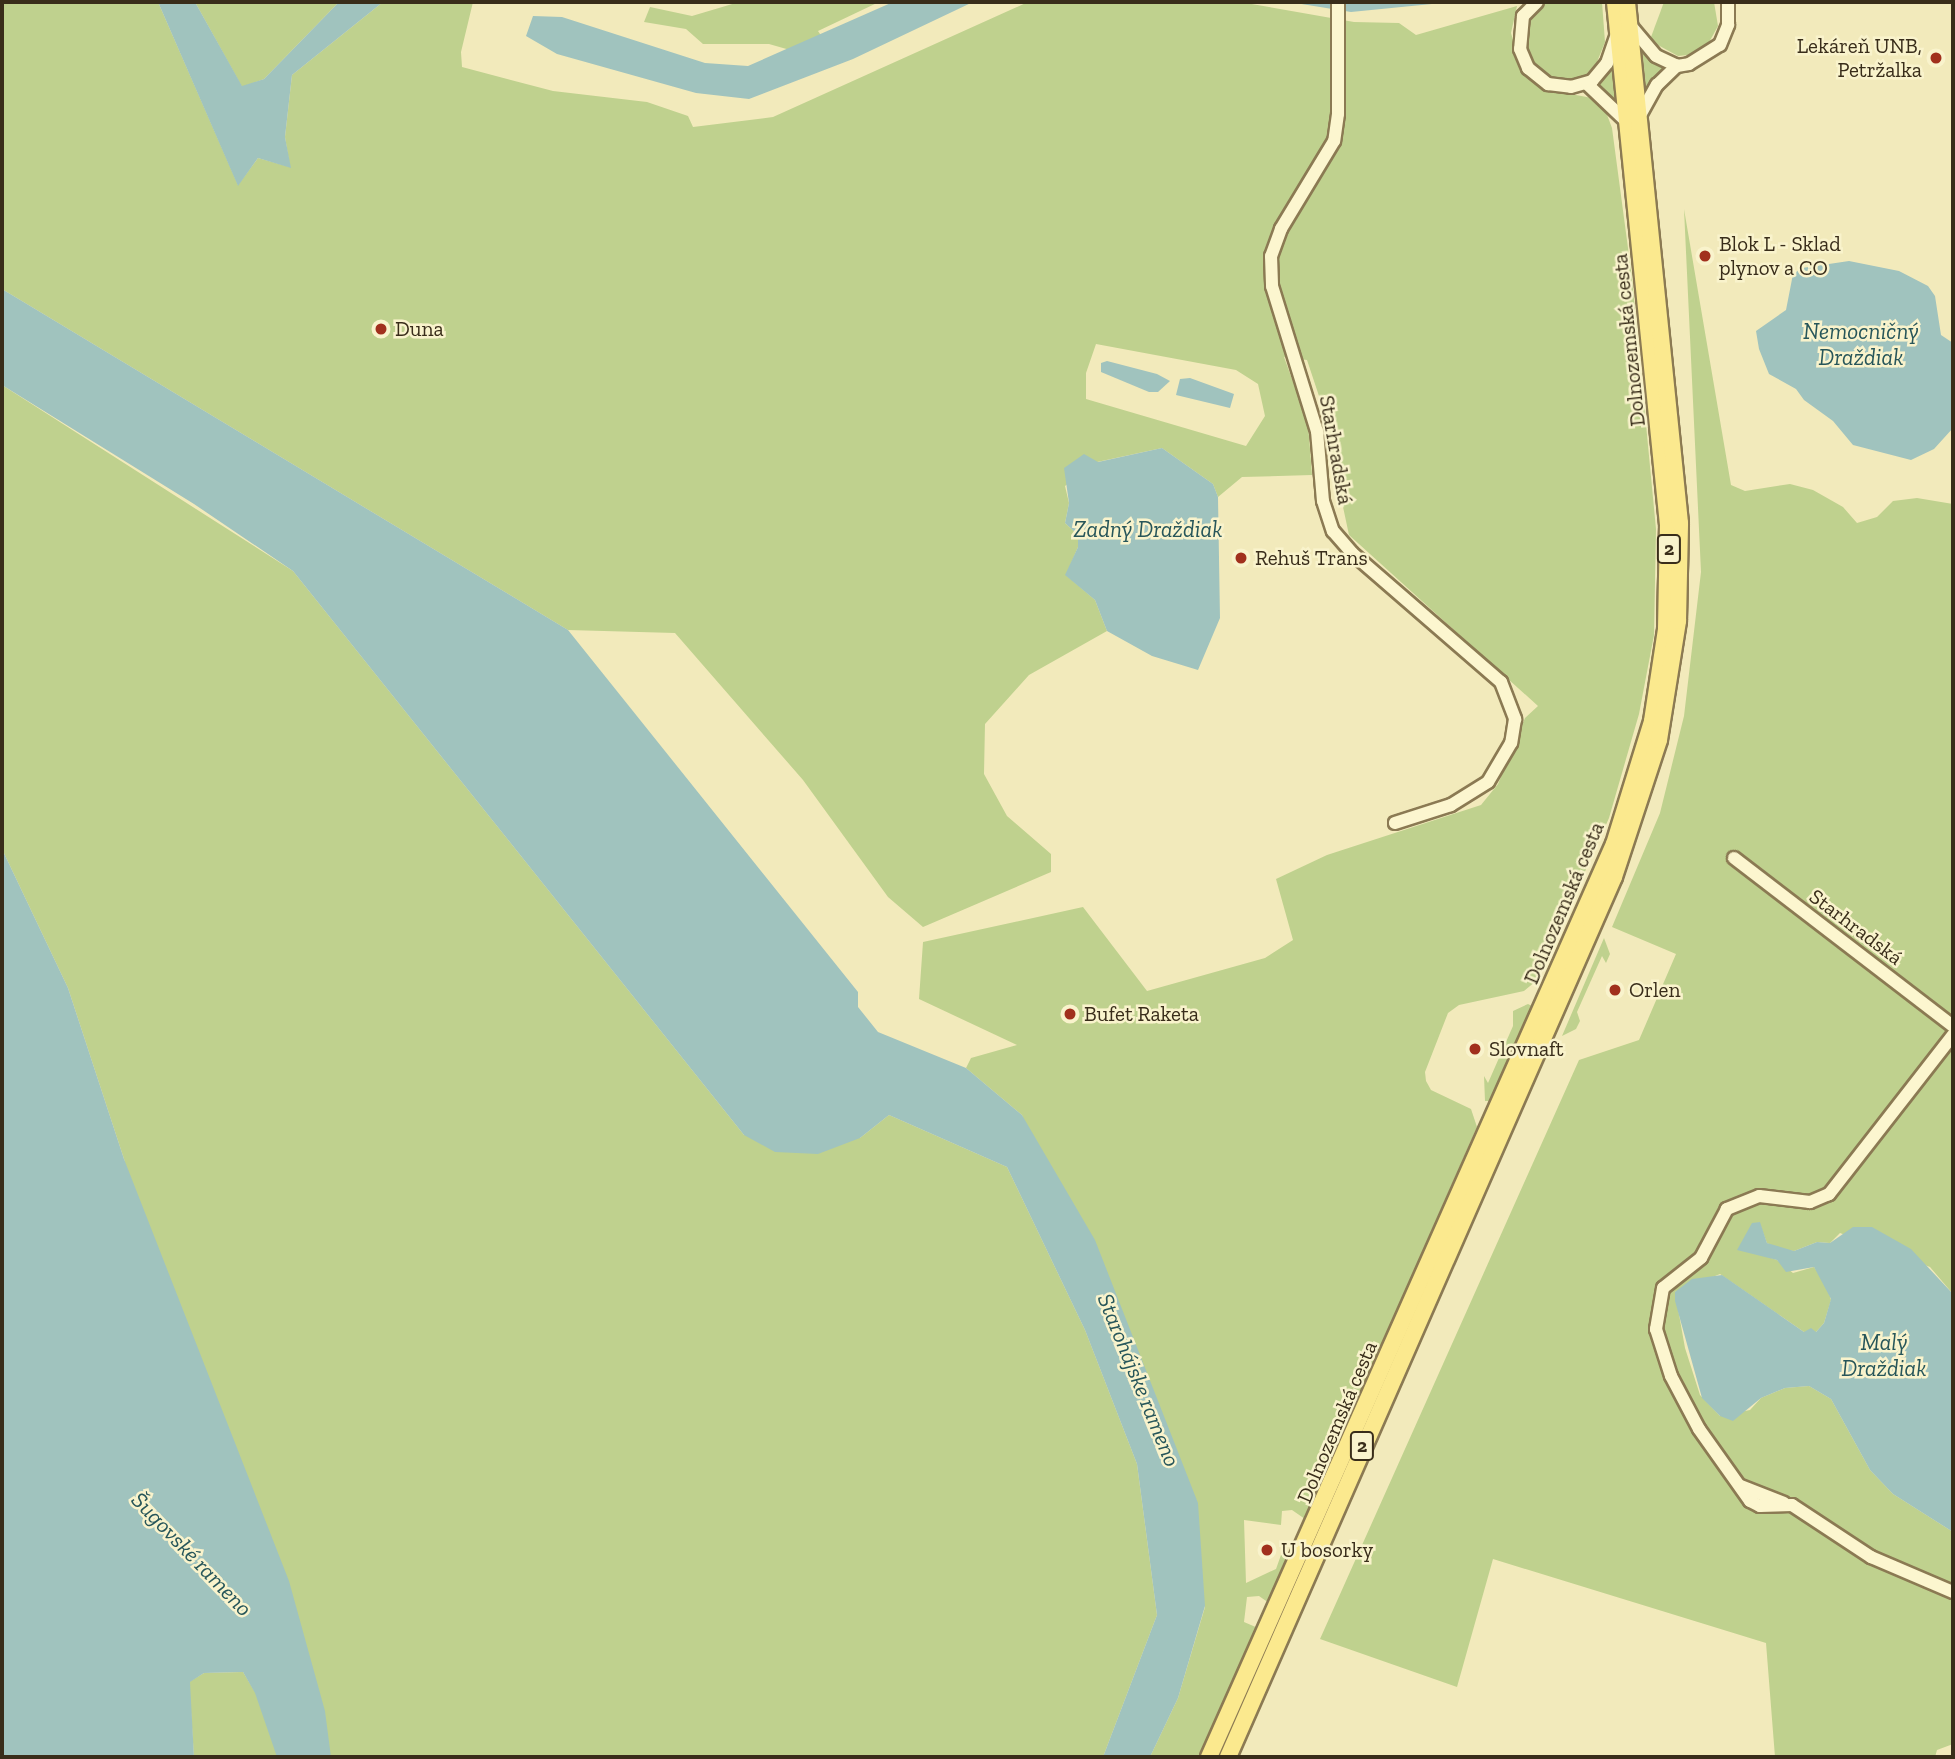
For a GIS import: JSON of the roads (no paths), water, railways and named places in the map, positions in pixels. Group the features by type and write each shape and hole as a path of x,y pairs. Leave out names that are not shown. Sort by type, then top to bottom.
{"main road":[{"name":"Dolnozemská cesta","path":"1615,2 1624,29"},
{"name":"Dolnozemská cesta","path":"1228,1757 1614,877 1659,740 1676,642 1680,539 1624,29 1627,2"},
{"name":"Dolnozemská cesta","path":"1209,1757 1581,921 1627,809 1646,745 1664,649 1669,541 1633,120"},
{"path":"1240,1757 1243,1718"}],"street":[{"name":"Starhradská","path":"1338,2 1335,17 1338,114 1334,141 1281,229 1271,256 1272,286 1317,431 1323,501 1333,531 1352,553 1501,682 1515,719 1511,743 1488,782 1461,800 1395,823"},
{"path":"1536,2 1520,27 1520,49 1526,65 1548,84 1587,85 1633,120 1657,85 1677,66 1695,62 1717,48 1728,25 1728,2"},
{"path":"1587,85 1607,63 1624,29 1652,53 1677,66"},
{"name":"Starhradská","path":"1734,858 1953,1027"},
{"path":"1953,1035 1829,1194 1810,1202 1759,1196 1738,1202 1727,1209 1701,1258 1663,1288 1656,1329 1671,1376 1699,1429 1741,1486 1760,1506 1784,1503 1803,1510 1871,1557 1953,1592"}],"water":[{"path":"158,2 195,2 242,86 264,79 339,2 383,2 292,75 285,137 291,168 258,158 238,186"},
{"path":"893,2 973,2 853,59 749,99 696,93 557,54 526,36 533,16 562,17 705,63 748,66"},
{"path":"1289,2 1452,2 1351,12"},
{"name":"Nemocničný Draždiak","path":"1849,261 1899,271 1928,286 1935,296 1941,335 1953,343 1953,428 1934,449 1911,460 1853,445 1833,421 1804,400 1796,389 1769,374 1759,349 1756,331 1786,310 1793,274 1802,268"},
{"name":"Starohájske rameno","path":"2,289 568,630 858,992 858,1007 878,1032 966,1068 1022,1115 1095,1240 1198,1503 1205,1606 1178,1698 1150,1757 1103,1757 1157,1615 1137,1464 1085,1330 1007,1167 889,1115 860,1138 818,1154 775,1152 744,1135 293,571 194,504 2,385"},
{"path":"1107,361 1157,374 1170,381 1158,392 1149,392 1101,372 1101,363"},
{"path":"1190,378 1234,394 1230,408 1176,395 1180,379"},
{"name":"Zadný Draždiak","path":"1162,448 1213,484 1218,497 1220,618 1198,670 1152,656 1107,631 1095,600 1065,575 1078,547 1078,535 1065,523 1069,503 1064,468 1084,454 1098,462"},
{"name":"Šugovské rameno","path":"2,849 68,988 124,1159 289,1581 325,1711 331,1757 277,1757 255,1693 243,1672 204,1673 190,1682 194,1757 2,1757"},
{"name":"Malý Draždiak","path":"1760,1222 1767,1243 1794,1251 1817,1242 1830,1243 1853,1227 1872,1227 1911,1249 1953,1294 1953,1532 1893,1494 1870,1470 1831,1399 1809,1386 1785,1388 1761,1398 1733,1421 1720,1416 1702,1398 1675,1301 1675,1292 1692,1279 1722,1275 1804,1332 1811,1328 1816,1332 1824,1323 1831,1299 1814,1267 1786,1272 1777,1260 1737,1250 1752,1223"}],"place":[{"name":"Lekáreň UNB, Petržalka","path":"1936,58"},
{"name":"Blok L - Sklad plynov a CO","path":"1705,256"},
{"name":"Duna","path":"381,329"},
{"name":"Rehuš Trans","path":"1241,558"},
{"name":"Orlen","path":"1615,990"},
{"name":"Bufet Raketa","path":"1070,1014"},
{"name":"Slovnaft","path":"1475,1049"},
{"name":"U bosorky","path":"1267,1550"}]}
